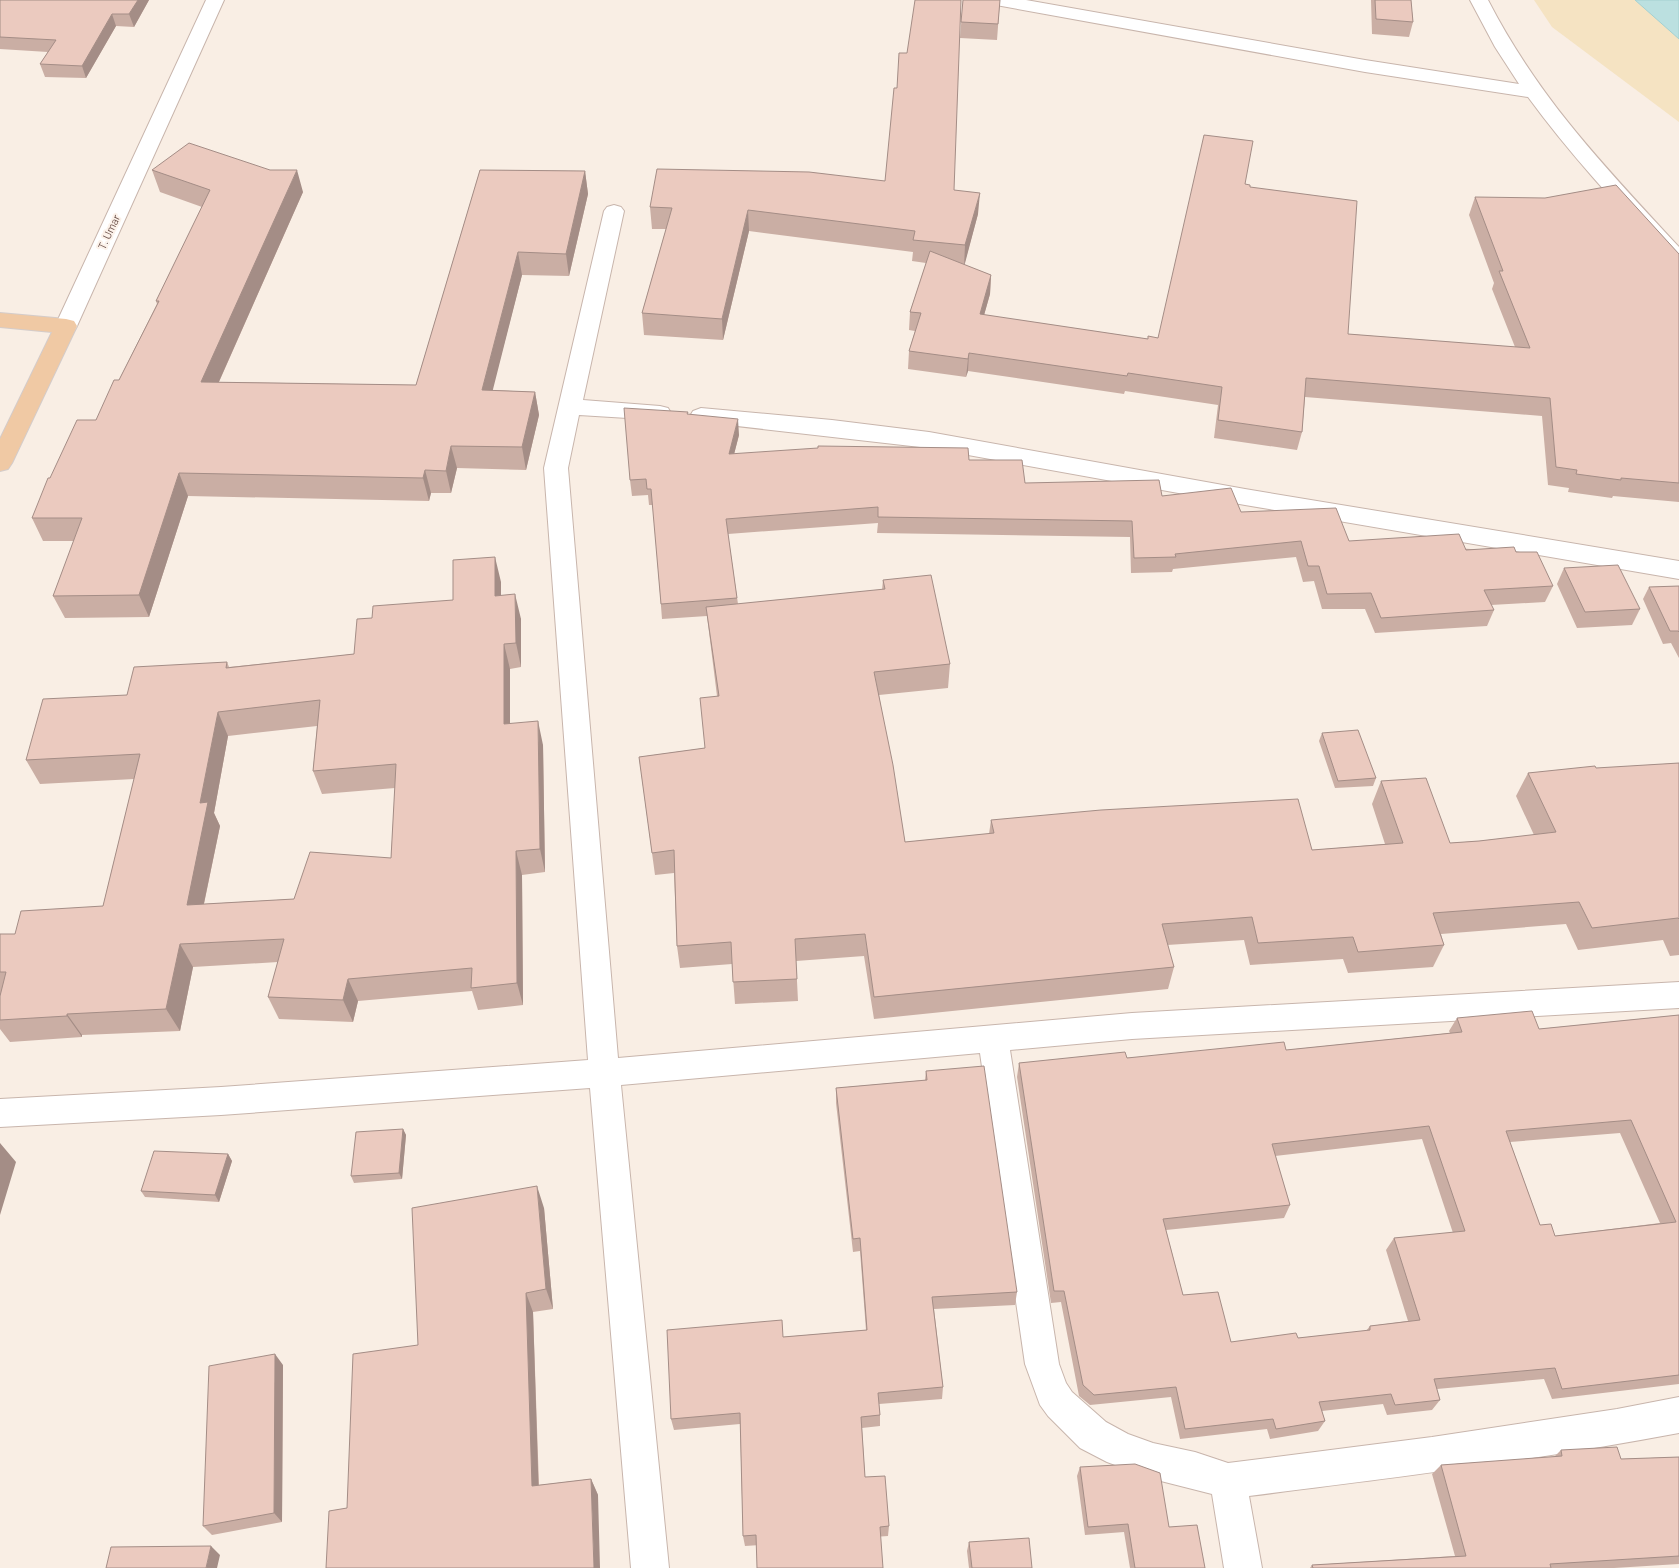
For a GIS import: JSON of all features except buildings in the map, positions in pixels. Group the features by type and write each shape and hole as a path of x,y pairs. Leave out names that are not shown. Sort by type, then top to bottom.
{"main road":[{"path":"0,320 66,326"},
{"name":"T. Umar","path":"0,463 66,326"}],"street":[{"name":"T. Umar","path":"66,326 215,0"},
{"path":"996,0 1366,66 1534,92"},
{"path":"1479,0 1501,42 1534,92 1578,147 1679,260"},
{"path":"614,211 557,459 556,480 578,731 604,1072 650,1568"},
{"path":"570,407 669,413 822,427 929,440 1245,497 1679,570"},
{"path":"0,1113 221,1102 604,1072 1132,1026 1679,995"},
{"path":"993,1037 1042,1364 1052,1393 1060,1404 1093,1435 1120,1449 1153,1461 1195,1470 1228,1482 1451,1452 1617,1427 1679,1415"},
{"path":"1228,1482 1243,1568"}],"sand":[{"path":"1534,0 1635,0 1679,39 1679,122 1552,27"}],"water":[{"path":"1635,0 1679,0 1679,39"}]}
